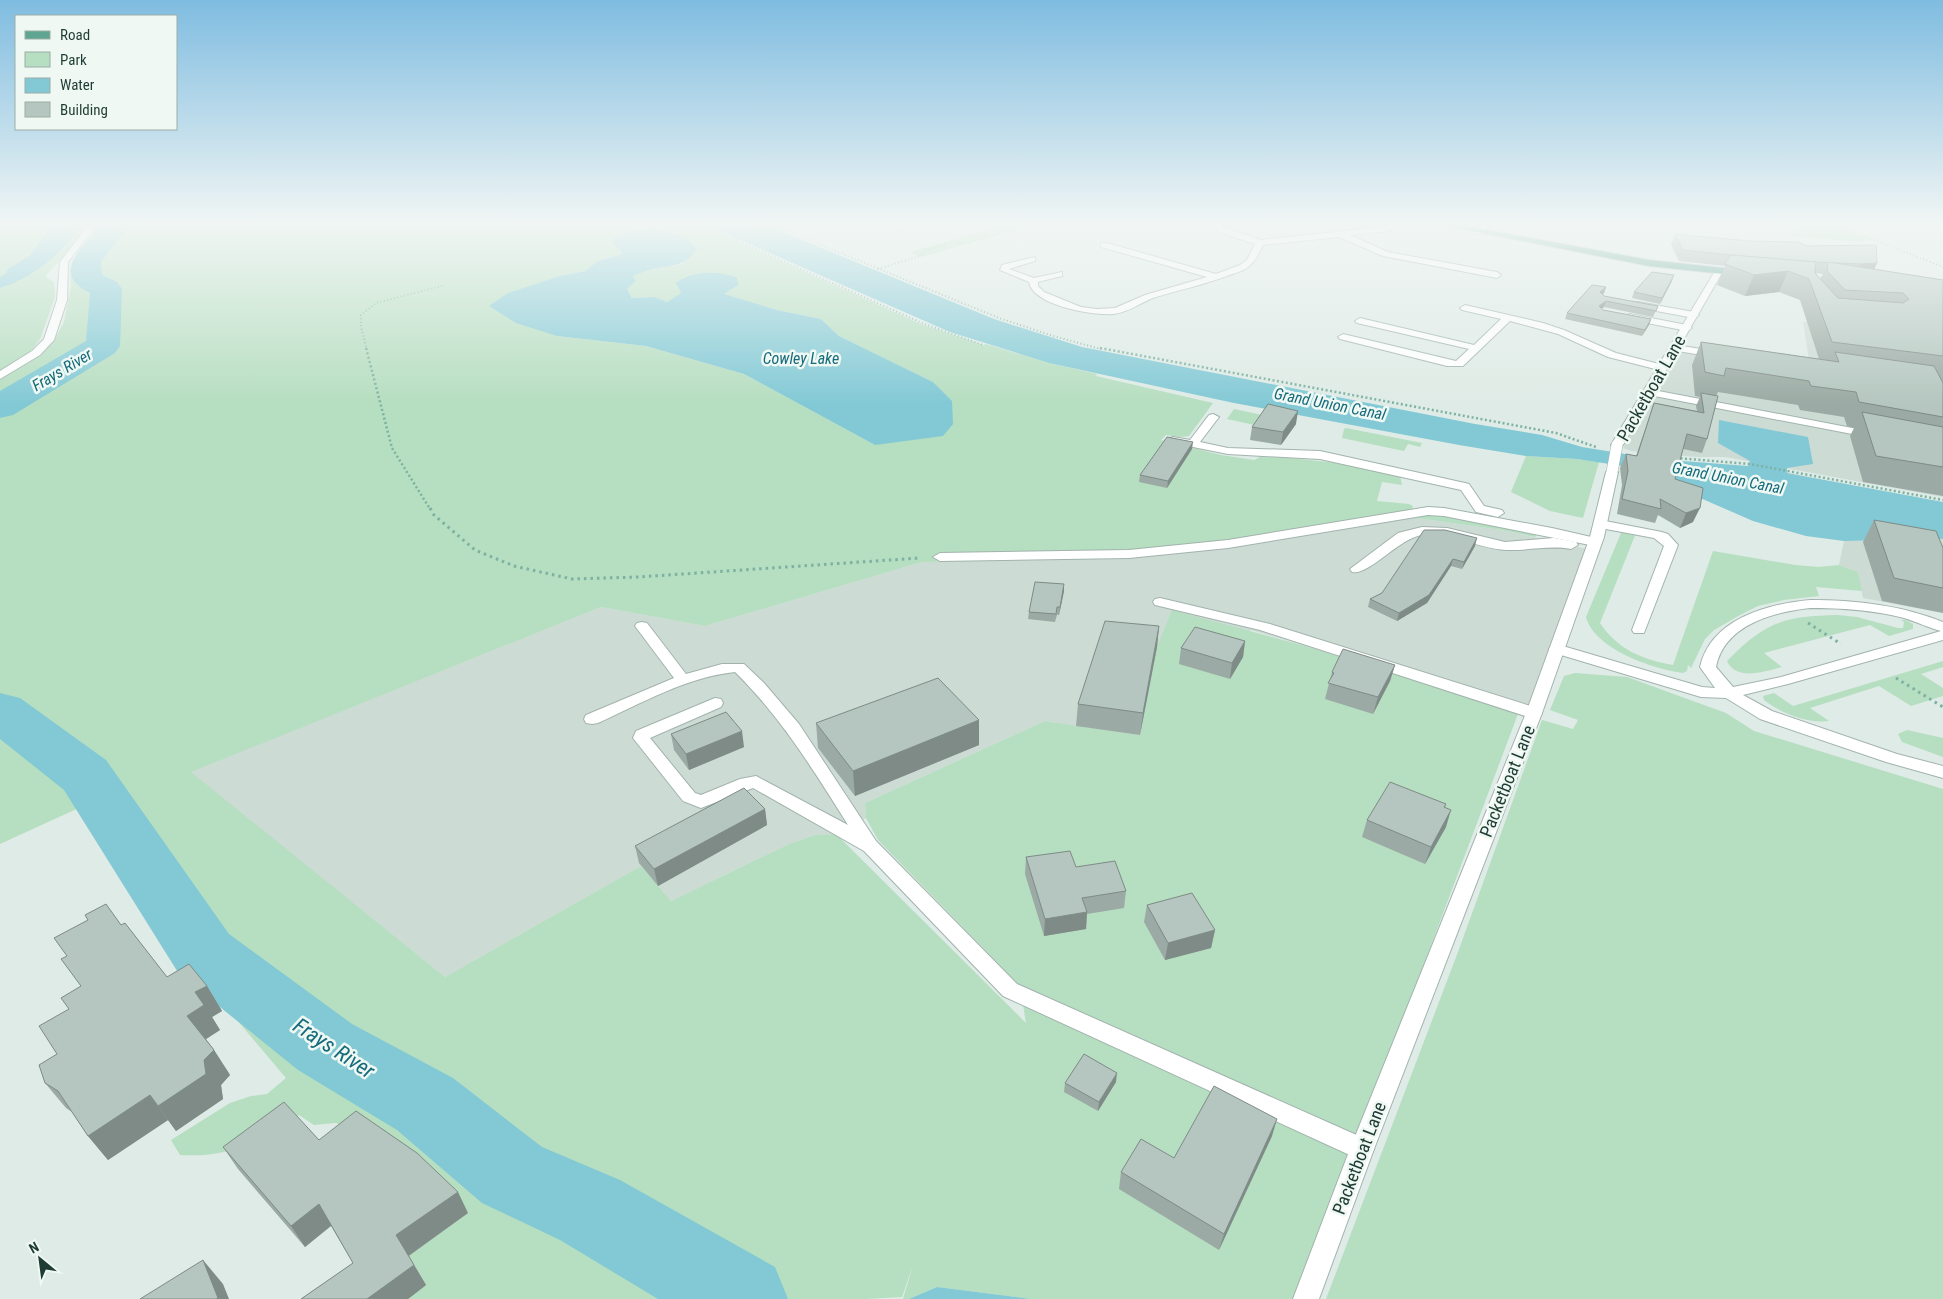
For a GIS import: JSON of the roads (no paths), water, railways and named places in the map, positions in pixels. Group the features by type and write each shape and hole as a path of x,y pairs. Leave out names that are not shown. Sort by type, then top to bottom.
{"street":[{"path":"0,376 36,353 48,340 62,300 63,284"},
{"path":"1034,284 1041,294 1078,309 1102,312 1126,308 1148,297 1198,284"},
{"name":"Packetboat Lane","path":"1306,1299 1362,1149 1534,713 1596,538 1617,445 1712,284"},
{"path":"1632,303 1694,315"},
{"path":"1465,308 1540,325 1561,332 1612,355 1663,368"},
{"path":"1622,315 1687,328"},
{"path":"1343,337 1451,364 1459,364 1508,318"},
{"path":"1360,321 1476,348"},
{"path":"1675,348 1723,355"},
{"path":"1648,392 1889,438"},
{"path":"1194,444 1213,417"},
{"path":"1169,439 1228,451 1320,455 1465,487 1480,509 1596,538"},
{"path":"940,557 1129,554 1228,544 1428,511 1444,512 1552,532 1596,538"},
{"path":"1357,569 1403,536 1428,530 1446,532 1505,546 1657,535 1663,537 1671,545 1639,630"},
{"path":"1160,602 1265,627 1534,713"},
{"path":"1943,627 1903,613 1858,606 1802,605 1769,610 1733,630 1720,641 1712,652 1708,667 1717,682 1730,693 1766,715 1882,755 1943,772"},
{"path":"642,626 684,681"},
{"path":"1556,649 1701,692 1730,693 1783,681 1943,635"},
{"path":"592,719 684,681 721,668 739,667 769,697 800,738 870,846 1010,990 1362,1149"},
{"path":"715,703 642,734 640,738 689,797 701,802 746,782 756,782 870,846"}],"water":[{"path":"0,284 13,284 12,284 0,288"},
{"name":"Cowley Lake","path":"537,284 633,284 627,289 632,298 655,297 667,302 681,293 676,284 738,284 724,294 777,310 821,319 839,336 933,382 952,401 953,424 943,436 875,445 744,374 646,346 557,336 516,323 489,306 508,293"},
{"name":"Grand Union Canal","path":"839,284 908,284 994,319 1082,347 1475,424 1542,435 1582,447 1656,459 1748,466 1750,461 1718,443 1719,420 1808,437 1813,464 1787,468 1787,473 1943,502 1943,539 1844,541 1806,536 1753,521 1629,467 1577,459 1526,456 1234,403 1049,363 950,332"},
{"path":"937,1287 1031,1299 909,1299"}],"waterway":[{"name":"Frays River","path":"0,407 103,346 106,289 95,284"},
{"name":"Frays River","path":"0,711 85,775 204,954 325,1047 425,1104 512,1175 590,1210 743,1299"}]}
